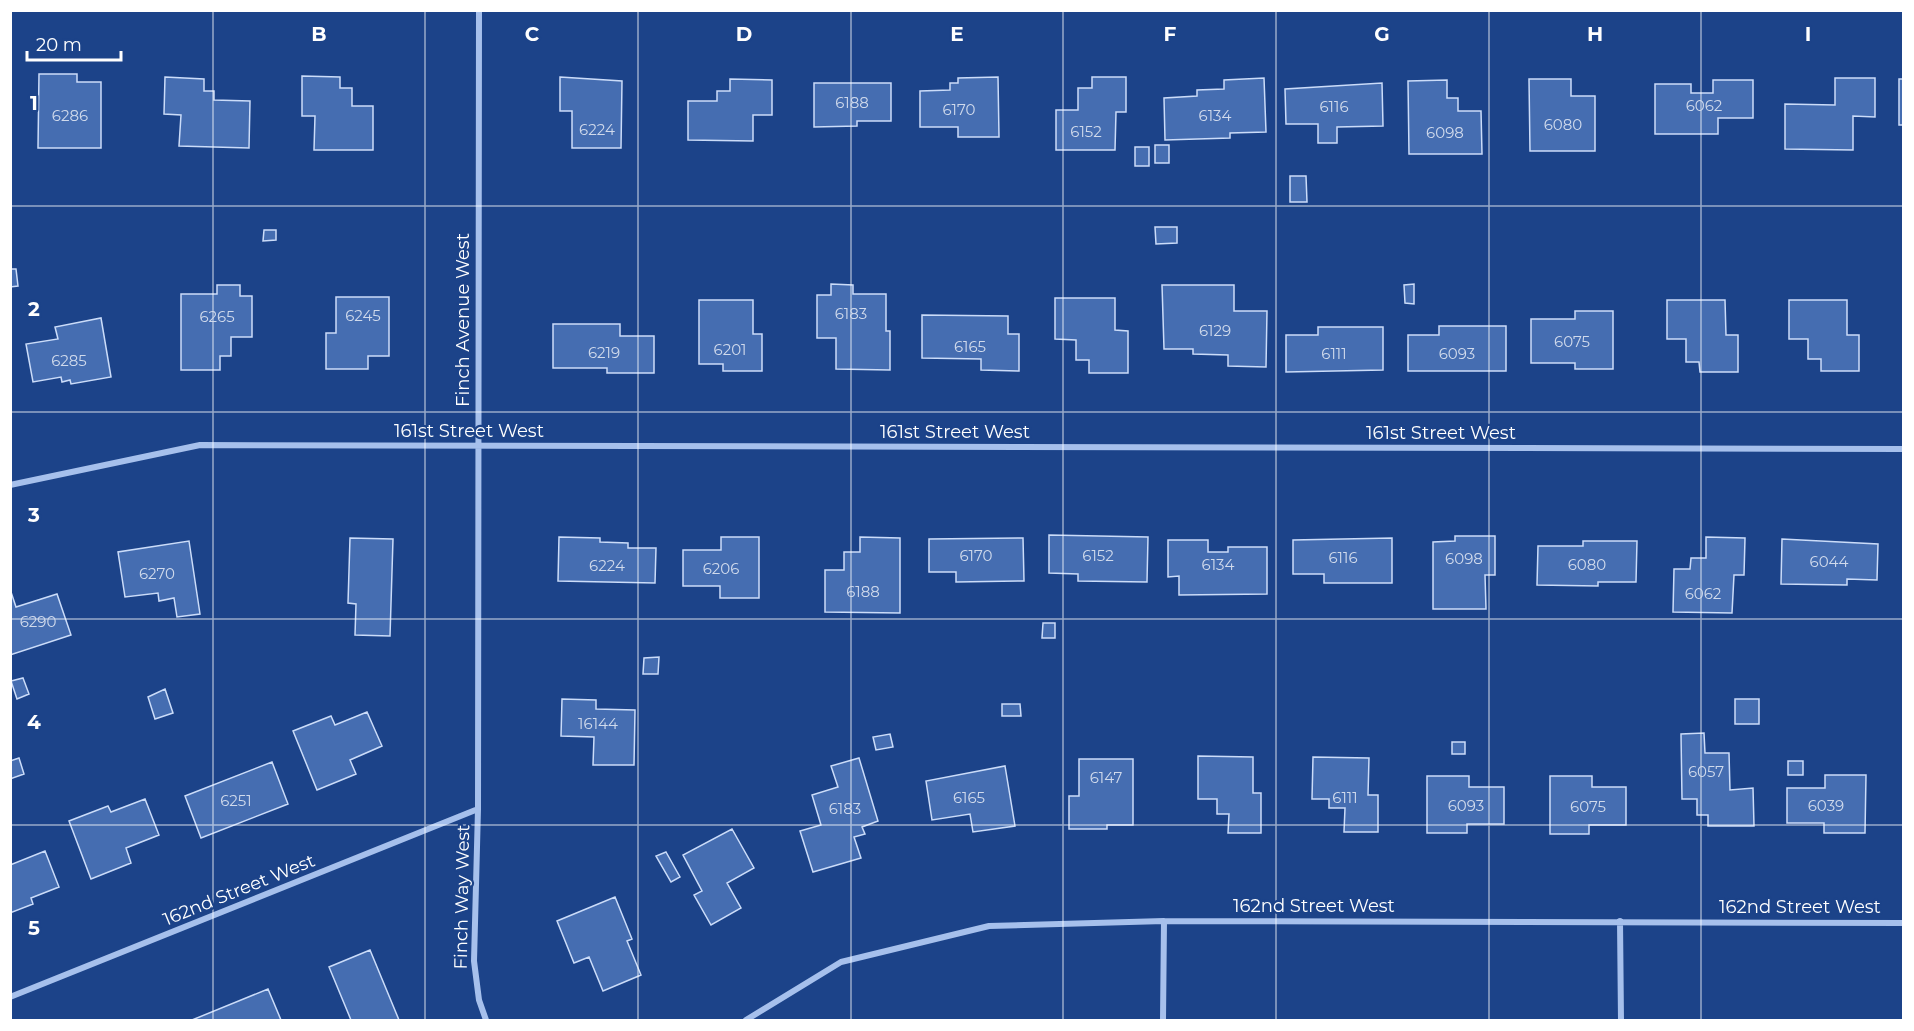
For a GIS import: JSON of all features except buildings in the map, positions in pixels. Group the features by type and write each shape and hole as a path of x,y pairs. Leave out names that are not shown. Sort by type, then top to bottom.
{"street":[{"name":"Finch Avenue West","path":"478,809 479,10"},
{"name":"161st Street West","path":"10,485 200,445 1904,450"},
{"name":"162nd Street West","path":"10,998 478,809"},
{"name":"Finch Way West","path":"478,809 474,961 479,1000 486,1020"},
{"name":"162nd Street West","path":"746,1020 841,962 989,926 1164,921 1904,922"},
{"path":"1163,1020 1164,921"},
{"path":"1620,921 1621,1020"}]}
